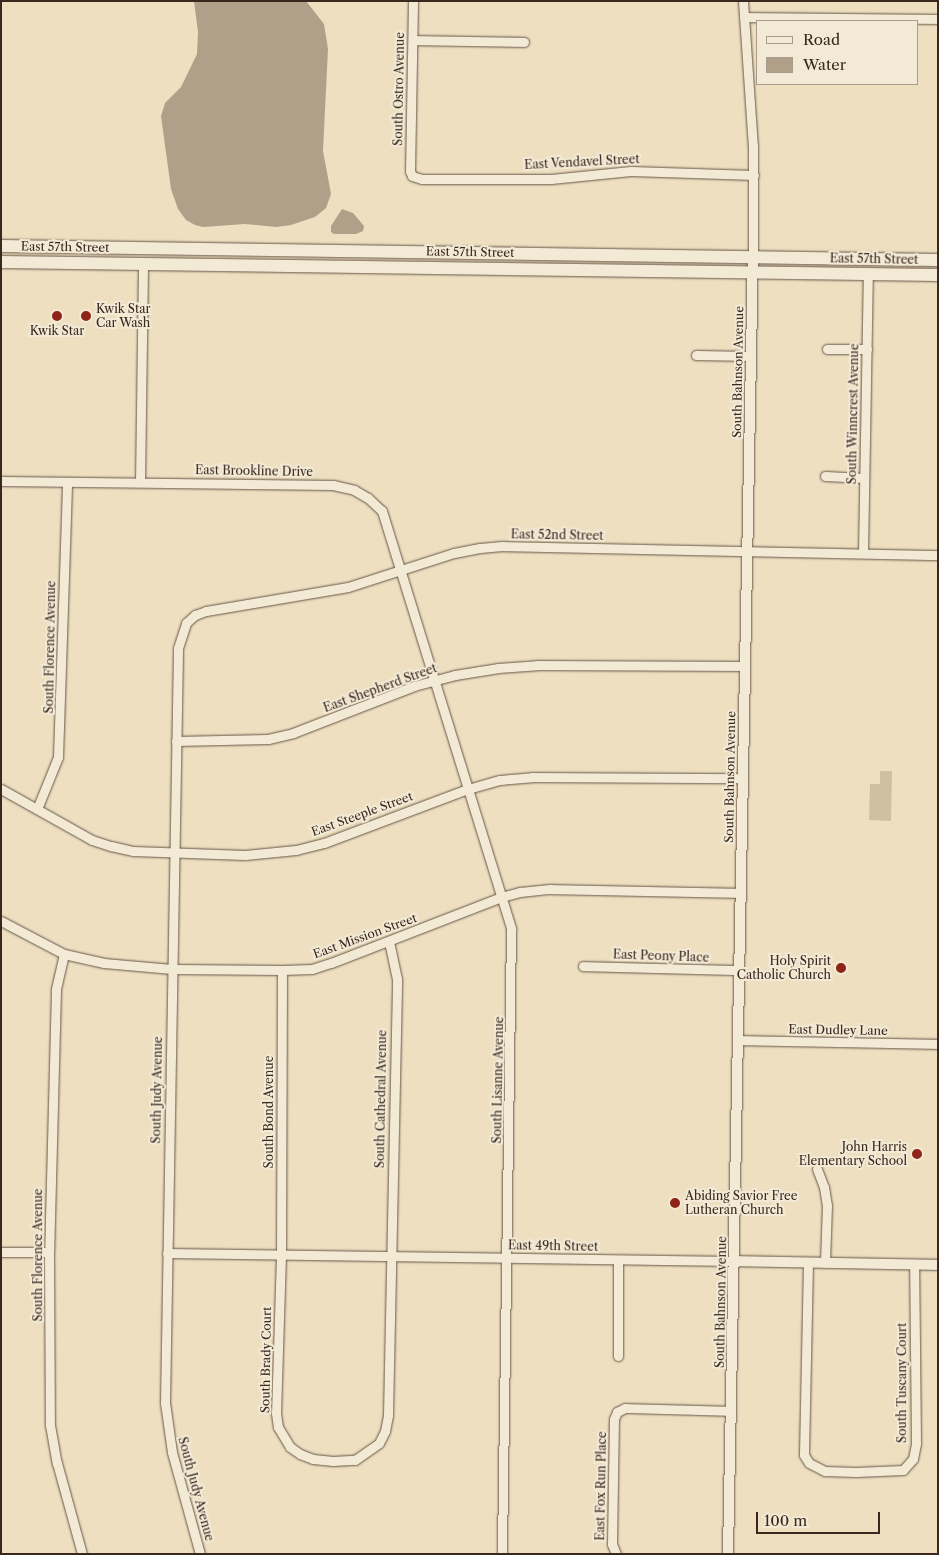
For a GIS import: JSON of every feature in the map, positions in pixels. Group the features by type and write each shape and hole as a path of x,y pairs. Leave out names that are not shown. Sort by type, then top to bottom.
{"main road":[{"name":"East 57th Street","path":"1,246 938,260"},
{"name":"East 57th Street","path":"1,262 938,275"}],"street":[{"name":"South Ostro Avenue","path":"412,176 410,171 413,1"},
{"name":"South Bahnson Avenue","path":"728,1554 754,175 743,1"},
{"path":"744,17 938,19"},
{"path":"413,40 524,42"},
{"name":"East Vendavel Street","path":"412,176 422,179 551,179 631,171 754,175"},
{"path":"140,482 142,264"},
{"name":"South Winncrest Avenue","path":"864,553 868,274"},
{"path":"827,348 867,350"},
{"path":"696,356 751,356"},
{"path":"825,476 864,478"},
{"name":"East Brookline Drive","path":"1,481 333,485 354,490 368,498 382,511 417,621"},
{"name":"South Florence Avenue","path":"37,808 58,757 66,482"},
{"name":"East 52nd Street","path":"186,623 195,615 206,611 348,587 454,553 502,546 938,555"},
{"name":"South Lisanne Avenue","path":"417,621 511,929 508,1258 502,1554"},
{"name":"South Judy Avenue","path":"186,623 178,648 165,1403 168,1432 200,1554"},
{"name":"East Shepherd Street","path":"176,741 268,739 294,733 414,686 490,670 537,665 745,666"},
{"name":"East Steeple Street","path":"1,789 92,840 111,846 133,851 174,854 245,854 296,850 324,844 468,789 500,780 532,777 743,778"},
{"name":"East Mission Street","path":"1,922 64,954 112,964 172,969 312,969 389,942 501,897 550,889 741,893"},
{"name":"South Cathedral Avenue","path":"389,942 397,979 390,1257"},
{"name":"South Florence Avenue","path":"64,954 56,990 49,1252 50,1425 57,1463 82,1554"},
{"name":"East Peony Place","path":"583,966 739,970"},
{"name":"South Bond Avenue","path":"280,1255 282,970"},
{"name":"East Dudley Lane","path":"738,1040 938,1044"},
{"path":"817,1170 824,1187 827,1205 825,1263"},
{"path":"1,1252 49,1252"},
{"name":"East 49th Street","path":"167,1253 938,1265"},
{"name":"South Brady Court","path":"280,1255 276,1413 278,1427 290,1447 300,1454 313,1459 333,1461 355,1460 364,1456 379,1443 385,1431 389,1398 390,1257"},
{"path":"618,1260 618,1356"},
{"name":"South Tuscany Court","path":"808,1263 804,1455 809,1463 825,1471 856,1472 903,1470 914,1459 916,1443 914,1265"},
{"name":"East Fox Run Place","path":"616,1554 612,1544 614,1419 617,1412 624,1408 731,1411"}],"shaded area":[{"path":"880,771 892,771 891,821 869,820 870,784 880,784"}],"water":[{"path":"194,1 306,1 324,24 328,49 323,151 331,194 326,208 315,217 291,225 276,227 245,224 203,227 186,220 178,209 171,189 161,116 165,103 181,87 197,54 198,32"},
{"path":"342,209 353,213 364,226 363,231 356,234 334,234 331,232 331,226"}],"place":[{"name":"Kwik Star","path":"57,316"},
{"name":"Kwik Star Car Wash","path":"86,316"},
{"name":"Holy Spirit Catholic Church","path":"841,968"},
{"name":"John Harris Elementary School","path":"917,1154"},
{"name":"Abiding Savior Free Lutheran Church","path":"675,1203"}]}
